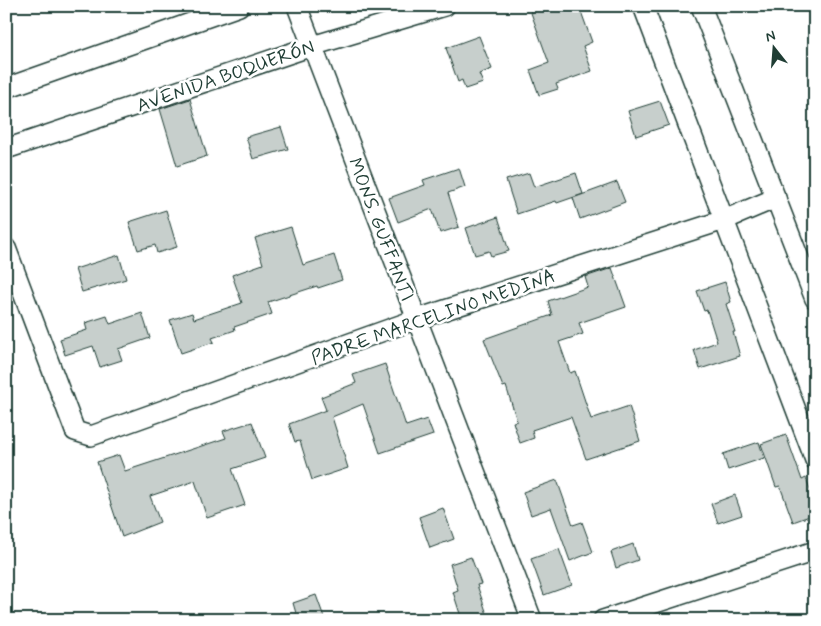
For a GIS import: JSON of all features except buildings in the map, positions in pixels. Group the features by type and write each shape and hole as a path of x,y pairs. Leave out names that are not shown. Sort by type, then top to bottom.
{"street":[{"path":"6,88 239,6"},
{"name":"MONS. GUFFANTI","path":"297,6 532,620"},
{"name":"AVENIDA BOQUERÓN","path":"6,149 312,46 445,6"},
{"path":"643,6 815,460"},
{"path":"701,6 815,299"},
{"name":"PADRE MARCELINO MEDINA","path":"6,248 75,432 91,436 417,319 724,220 776,198"},
{"path":"603,620 815,551"}]}
